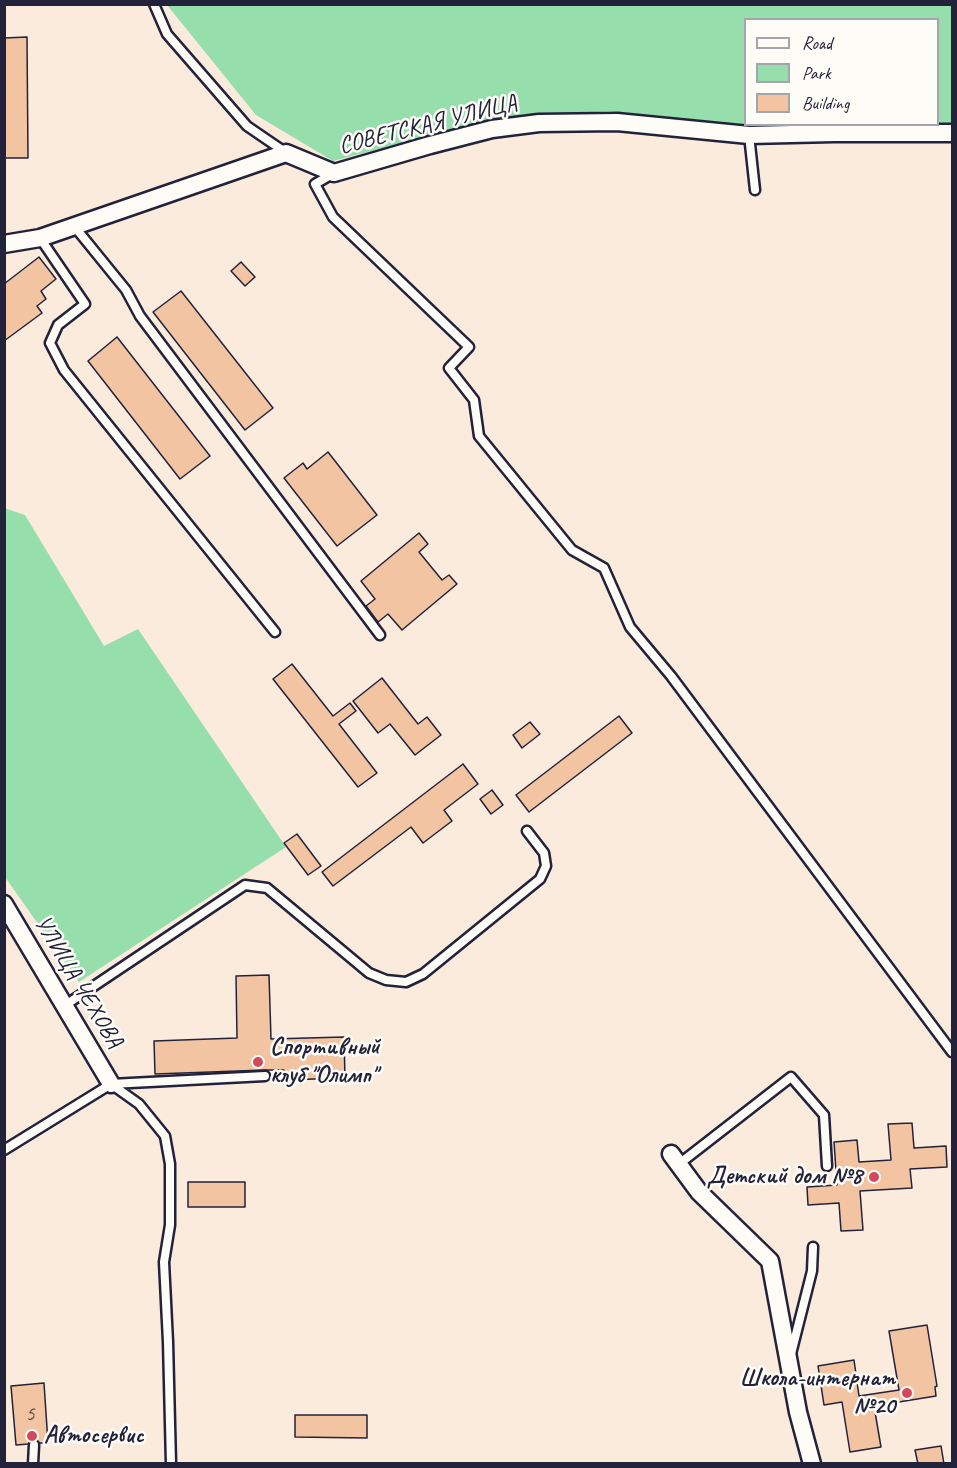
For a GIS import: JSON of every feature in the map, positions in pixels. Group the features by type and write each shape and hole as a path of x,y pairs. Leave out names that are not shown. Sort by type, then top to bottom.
{"street":[{"name":"СОВЕТСКАЯ УЛИЦА","path":"286,153 334,173 492,129 539,123 617,122 749,135 952,133"},
{"path":"4,244 40,238 286,153"},
{"name":"УЛИЦА ЧЕХОВА","path":"4,904 111,1084"},
{"path":"675,1159 699,1192 770,1262 798,1412 812,1464"}],"lane":[{"path":"154,4 167,34 247,126 286,153"},
{"path":"749,135 755,190"},
{"path":"334,173 315,184 333,217 469,347 449,368 474,400 479,436 572,550 603,568 630,627 671,676 952,1052"},
{"path":"74,226 126,290 140,316 380,634"},
{"path":"40,238 85,304 58,325 50,343 64,370 275,632"},
{"path":"64,1006 245,885 267,888 369,973 386,980 406,982 423,974 540,879 546,866 544,853 526,831"},
{"path":"4,1150 111,1084 266,1076"},
{"path":"675,1159 791,1077 824,1115 827,1166"},
{"path":"111,1084 139,1104 165,1136 170,1164 170,1226 164,1262 171,1464"},
{"path":"789,1363 812,1271 813,1247"},
{"path":"33,1464 34,1445"}],"green space":[{"path":"167,5 952,5 952,123 939,123 939,18 744,18 744,125 608,111 490,120 333,161 256,115"},
{"path":"4,508 25,515 104,646 138,629 286,847 79,982 5,877"}],"building":[{"path":"27,37 28,158 4,158 4,38"},
{"path":"39,257 56,279 41,291 46,299 37,306 42,313 4,341 4,284"},
{"path":"241,262 255,277 245,286 231,271"},
{"path":"181,291 273,408 245,430 153,312"},
{"path":"117,337 210,456 180,479 88,361"},
{"path":"328,452 377,515 337,546 284,478 303,463 307,469"},
{"path":"419,533 428,544 419,552 442,580 449,575 457,584 402,630 388,614 378,622 366,606 375,599 361,581"},
{"path":"292,664 333,716 350,703 356,711 339,724 377,773 358,787 273,679"},
{"path":"382,678 418,724 427,717 441,735 415,755 390,724 378,733 353,701"},
{"path":"619,716 632,733 529,812 516,795"},
{"path":"530,722 540,734 522,748 513,735"},
{"path":"463,764 478,784 444,810 452,821 423,843 411,827 333,886 322,872"},
{"path":"492,790 503,805 491,814 480,799"},
{"path":"297,834 321,866 308,875 284,843"},
{"path":"269,975 271,1039 344,1037 345,1078 284,1080 284,1070 155,1074 154,1041 237,1038 236,976"},
{"name":"Детский дом №8","path":"912,1123 914,1148 946,1146 947,1167 910,1169 912,1188 860,1191 863,1230 841,1231 839,1203 808,1205 807,1187 837,1185 834,1142 857,1140 859,1162 891,1160 888,1124"},
{"path":"188,1182 245,1182 245,1207 188,1207"},
{"name":"Школа-интернат №20","path":"927,1325 937,1386 935,1387 936,1396 874,1406 881,1447 850,1452 842,1402 824,1405 818,1366 854,1360 859,1396 899,1390 889,1331"},
{"path":"44,1383 48,1443 40,1443 34,1439 28,1444 16,1445 11,1386"},
{"path":"295,1415 367,1415 367,1438 295,1437"},
{"path":"941,1446 944,1464 918,1464 915,1450"}],"place":[{"name":"Спортивный клуб \"Олимп\"","path":"258,1062"},
{"name":"Детский дом №8","path":"874,1177"},
{"name":"Школа-интернат №20","path":"907,1393"},
{"name":"Автосервис","path":"32,1436"}]}
